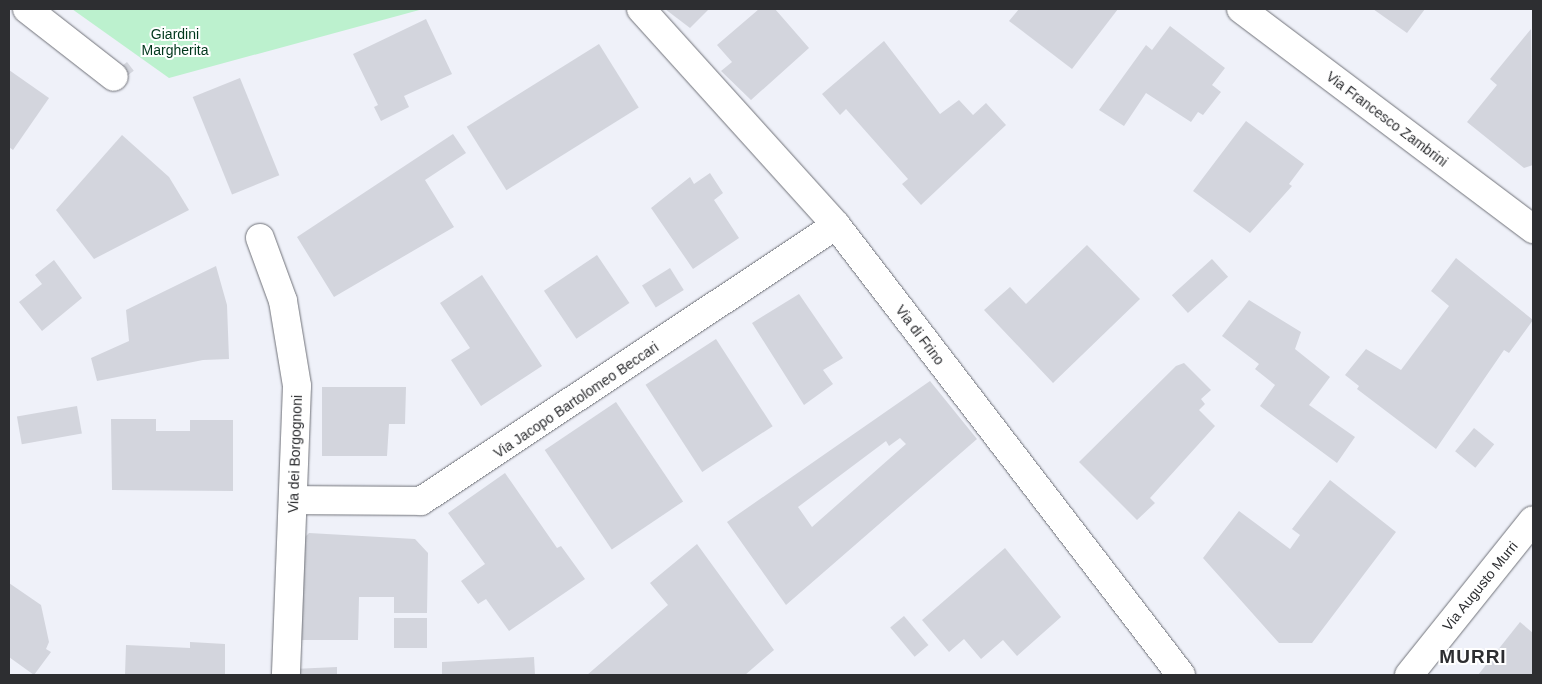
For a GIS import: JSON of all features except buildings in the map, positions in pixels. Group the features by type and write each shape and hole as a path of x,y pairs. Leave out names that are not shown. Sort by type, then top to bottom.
{"street":[{"path":"27,9 114,77"},
{"name":"Via di Frino","path":"641,9 836,225 1181,675"},
{"name":"Via Francesco Zambrini","path":"1241,9 1533,229"},
{"name":"Via Jacopo Bartolomeo Beccari","path":"293,500 421,501 836,225"},
{"name":"Via dei Borgognoni","path":"260,238 283,301 297,386 286,675"},
{"name":"Via Augusto Murri","path":"1409,675 1533,520"}],"green space":[{"name":"Giardini Margherita","path":"72,9 423,9 169,78"}],"district":[{"name":"MURRI","path":"1473,657"}]}
